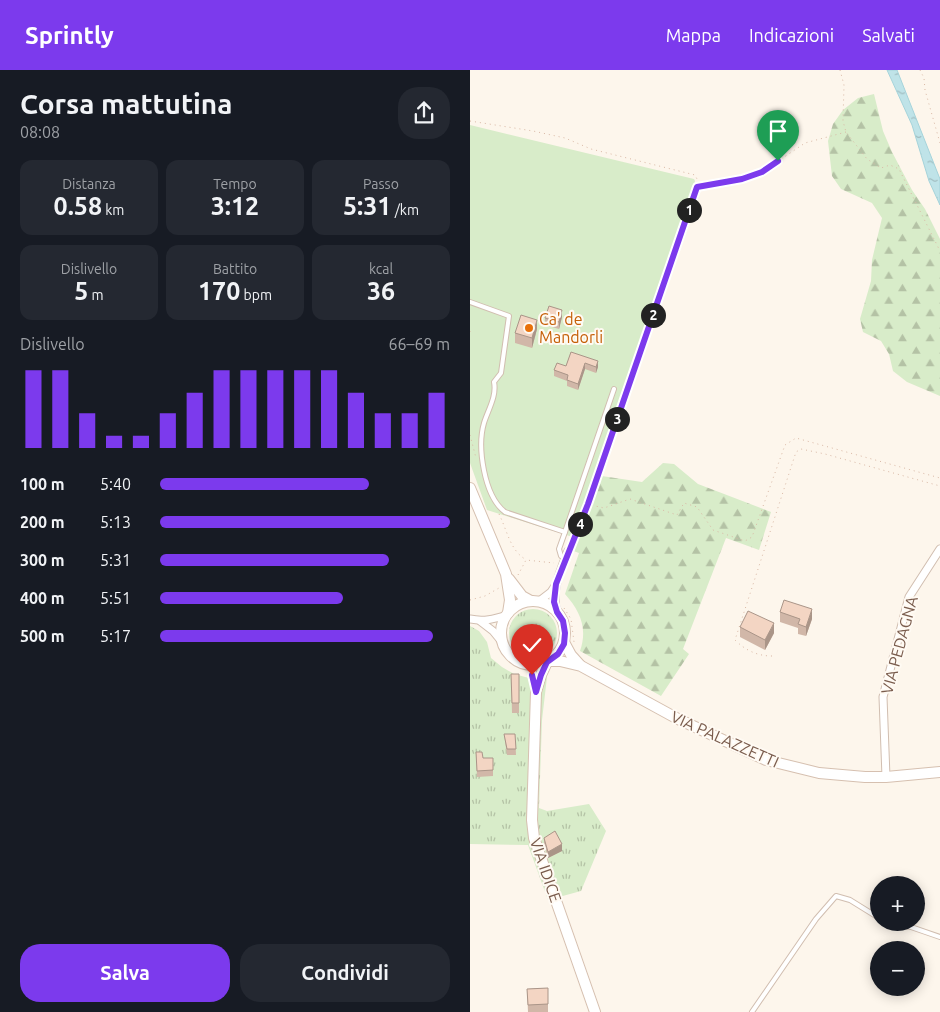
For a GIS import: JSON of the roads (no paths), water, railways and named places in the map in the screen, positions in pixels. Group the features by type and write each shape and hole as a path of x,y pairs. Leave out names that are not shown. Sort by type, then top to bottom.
{"main road":[{"path":"470,488 506,574 509,587 510,600 508,614 502,627 502,642"},
{"path":"506,574 522,596 534,602 559,608 565,633 564,642"},
{"path":"508,614 516,606 534,602"},
{"name":"VIA IDICE","path":"502,642 507,652 515,660 524,664 532,675 536,692"},
{"name":"VIA PALAZZETTI","path":"564,642 568,651 581,666"},
{"name":"VIA IDICE","path":"564,642 558,654 549,662 541,675 536,692 532,820 534,838 595,1012"},
{"name":"VIA PALAZZETTI","path":"549,662 560,661 581,666 678,719 766,760 819,773 886,778 940,772"},
{"path":"524,664 534,666 549,662"}],"street":[{"name":"VIA PEDAGNA","path":"886,778 884,697 909,597 940,549"},
{"path":"559,608 554,602 556,584 565,558"},
{"path":"534,602 551,592 556,584"},
{"path":"470,619 479,621 490,620 508,614"},
{"path":"479,621 493,631 502,642"}],"lane":[{"path":"470,302 509,316 501,373 494,382 496,390 483,425 482,462 489,489 497,507 505,512 565,532"},
{"path":"565,558 561,556 558,549 614,389"},
{"path":"752,1012 816,919 836,896 850,900 870,912"},
{"path":"924,931 940,937"}],"water":[{"path":"887,70 897,70 940,179 940,205 929,181 912,125"}],"place":[{"name":"Ca' de Mandorli","path":"529,328"}]}
